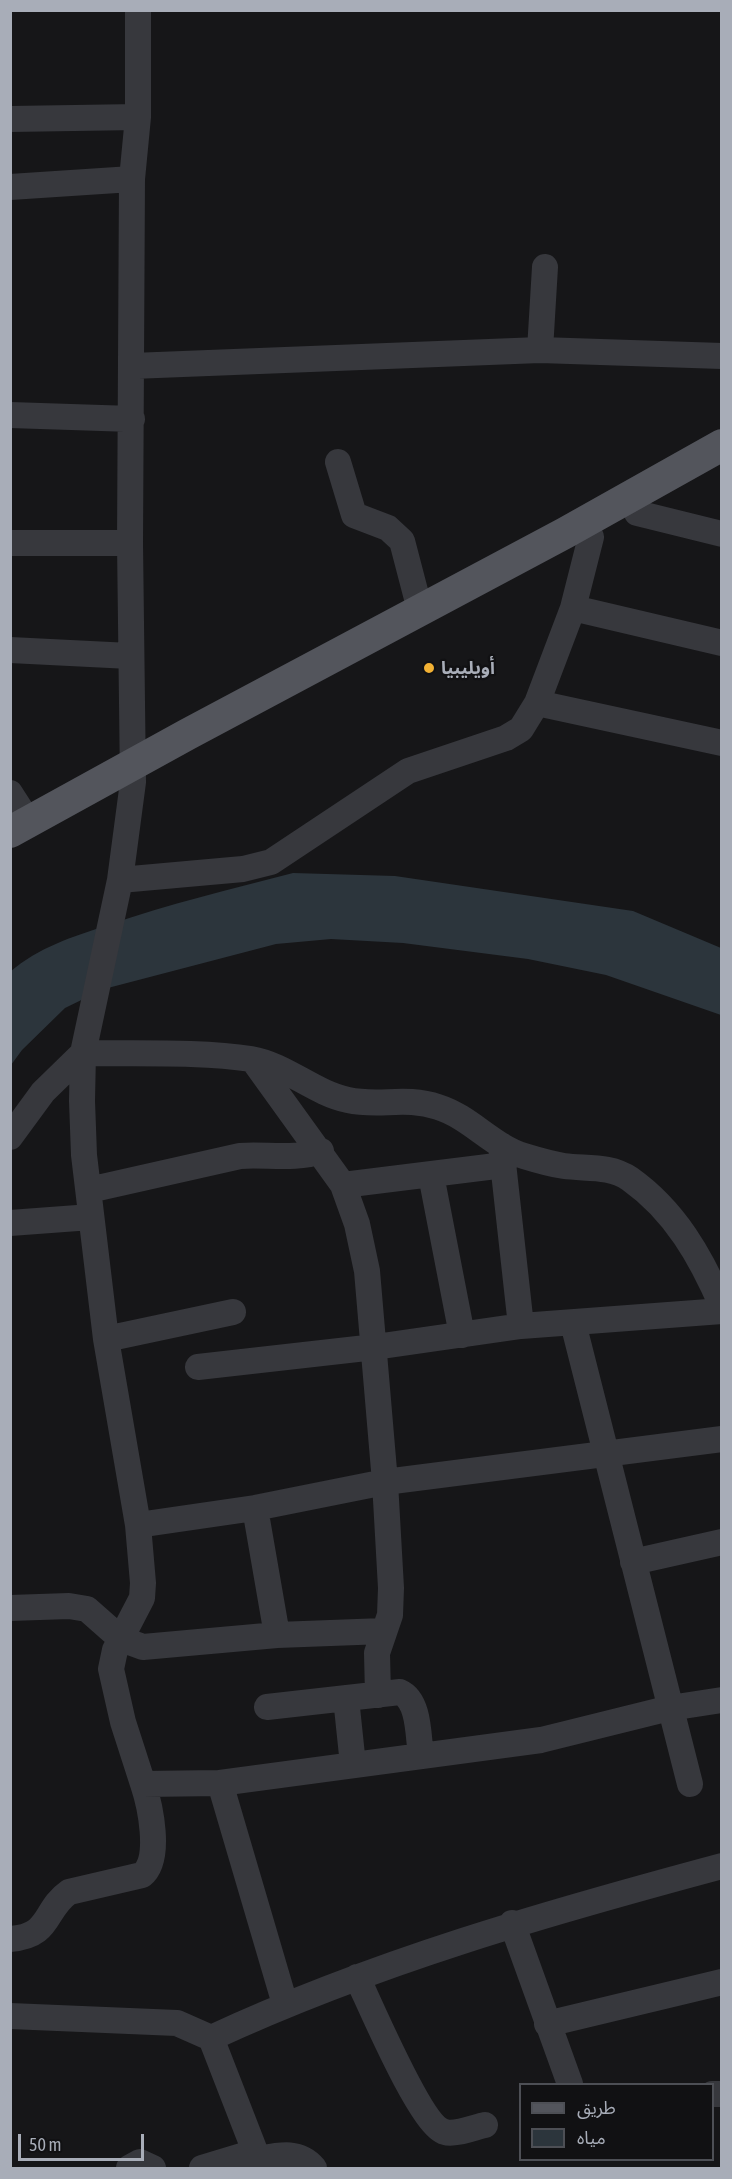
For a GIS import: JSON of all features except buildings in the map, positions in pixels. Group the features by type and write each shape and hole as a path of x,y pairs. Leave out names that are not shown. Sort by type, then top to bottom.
{"main road":[{"path":"10,848 133,773 420,610 722,445"},
{"path":"19,827 133,773 637,513 722,465"}],"street":[{"path":"10,1939 22,1938 36,1932 46,1924 60,1900 69,1892 142,1875 147,1871 152,1856 152,1818 123,1722 111,1669 111,1660 142,1598 143,1583 138,1525 106,1339 91,1217 82,1101 83,1053 117,892 133,773 130,656 132,179 138,117 138,10"},
{"path":"10,118 138,117"},
{"path":"10,187 132,179"},
{"path":"540,350 545,267"},
{"path":"132,366 540,350 722,356"},
{"path":"10,415 132,419"},
{"path":"338,462 354,515 388,528 402,541 420,610"},
{"path":"637,513 722,534"},
{"path":"117,892 271,862 408,771 506,738 521,729 537,703 573,608 591,537"},
{"path":"10,543 130,543"},
{"path":"573,608 722,643"},
{"path":"10,650 130,656"},
{"path":"537,703 722,743"},
{"path":"10,793 19,827"},
{"path":"10,1137 43,1092 83,1053 253,1059 346,1100 364,1102 410,1100 439,1107 470,1121 502,1155 521,1326"},
{"path":"253,1059 321,1151 343,1185 357,1224 368,1271 391,1588 390,1615 377,1653 378,1695"},
{"path":"89,1190 240,1156 263,1154 287,1156 321,1151"},
{"path":"198,1367 375,1347 521,1326 722,1308 704,1264 686,1235 660,1205 629,1178 598,1167 563,1166 526,1156 502,1155 431,1174 343,1185"},
{"path":"431,1174 462,1335"},
{"path":"10,1223 91,1217"},
{"path":"106,1339 233,1312"},
{"path":"573,1323 690,1784"},
{"path":"138,1525 255,1508 385,1482 607,1456 722,1439"},
{"path":"255,1508 277,1635"},
{"path":"633,1562 722,1542"},
{"path":"10,1608 69,1605 87,1609 122,1639 143,1647 277,1635 384,1630"},
{"path":"267,1707 400,1692 407,1695 413,1705 421,1756"},
{"path":"346,1698 353,1765"},
{"path":"143,1784 220,1783 541,1740 670,1708 722,1700"},
{"path":"220,1783 285,2004"},
{"path":"211,2038 285,2004 512,1923 722,1866"},
{"path":"512,1923 569,2083"},
{"path":"357,1977 405,2079 438,2128 448,2132 485,2125"},
{"path":"547,2025 722,1982"},
{"path":"10,2016 177,2023 211,2038 257,2160"},
{"path":"202,2169 287,2155 306,2159 314,2169"},
{"path":"129,2169 140,2162 153,2169"}],"water":[{"path":"293,873 395,876 633,911 721,948 721,1015 606,975 528,959 403,943 331,939 276,944 104,989 65,1008 22,1050 11,1065 10,972 21,963 56,944 131,917"}],"place":[{"name":"أويليبيا","path":"429,668"}]}
